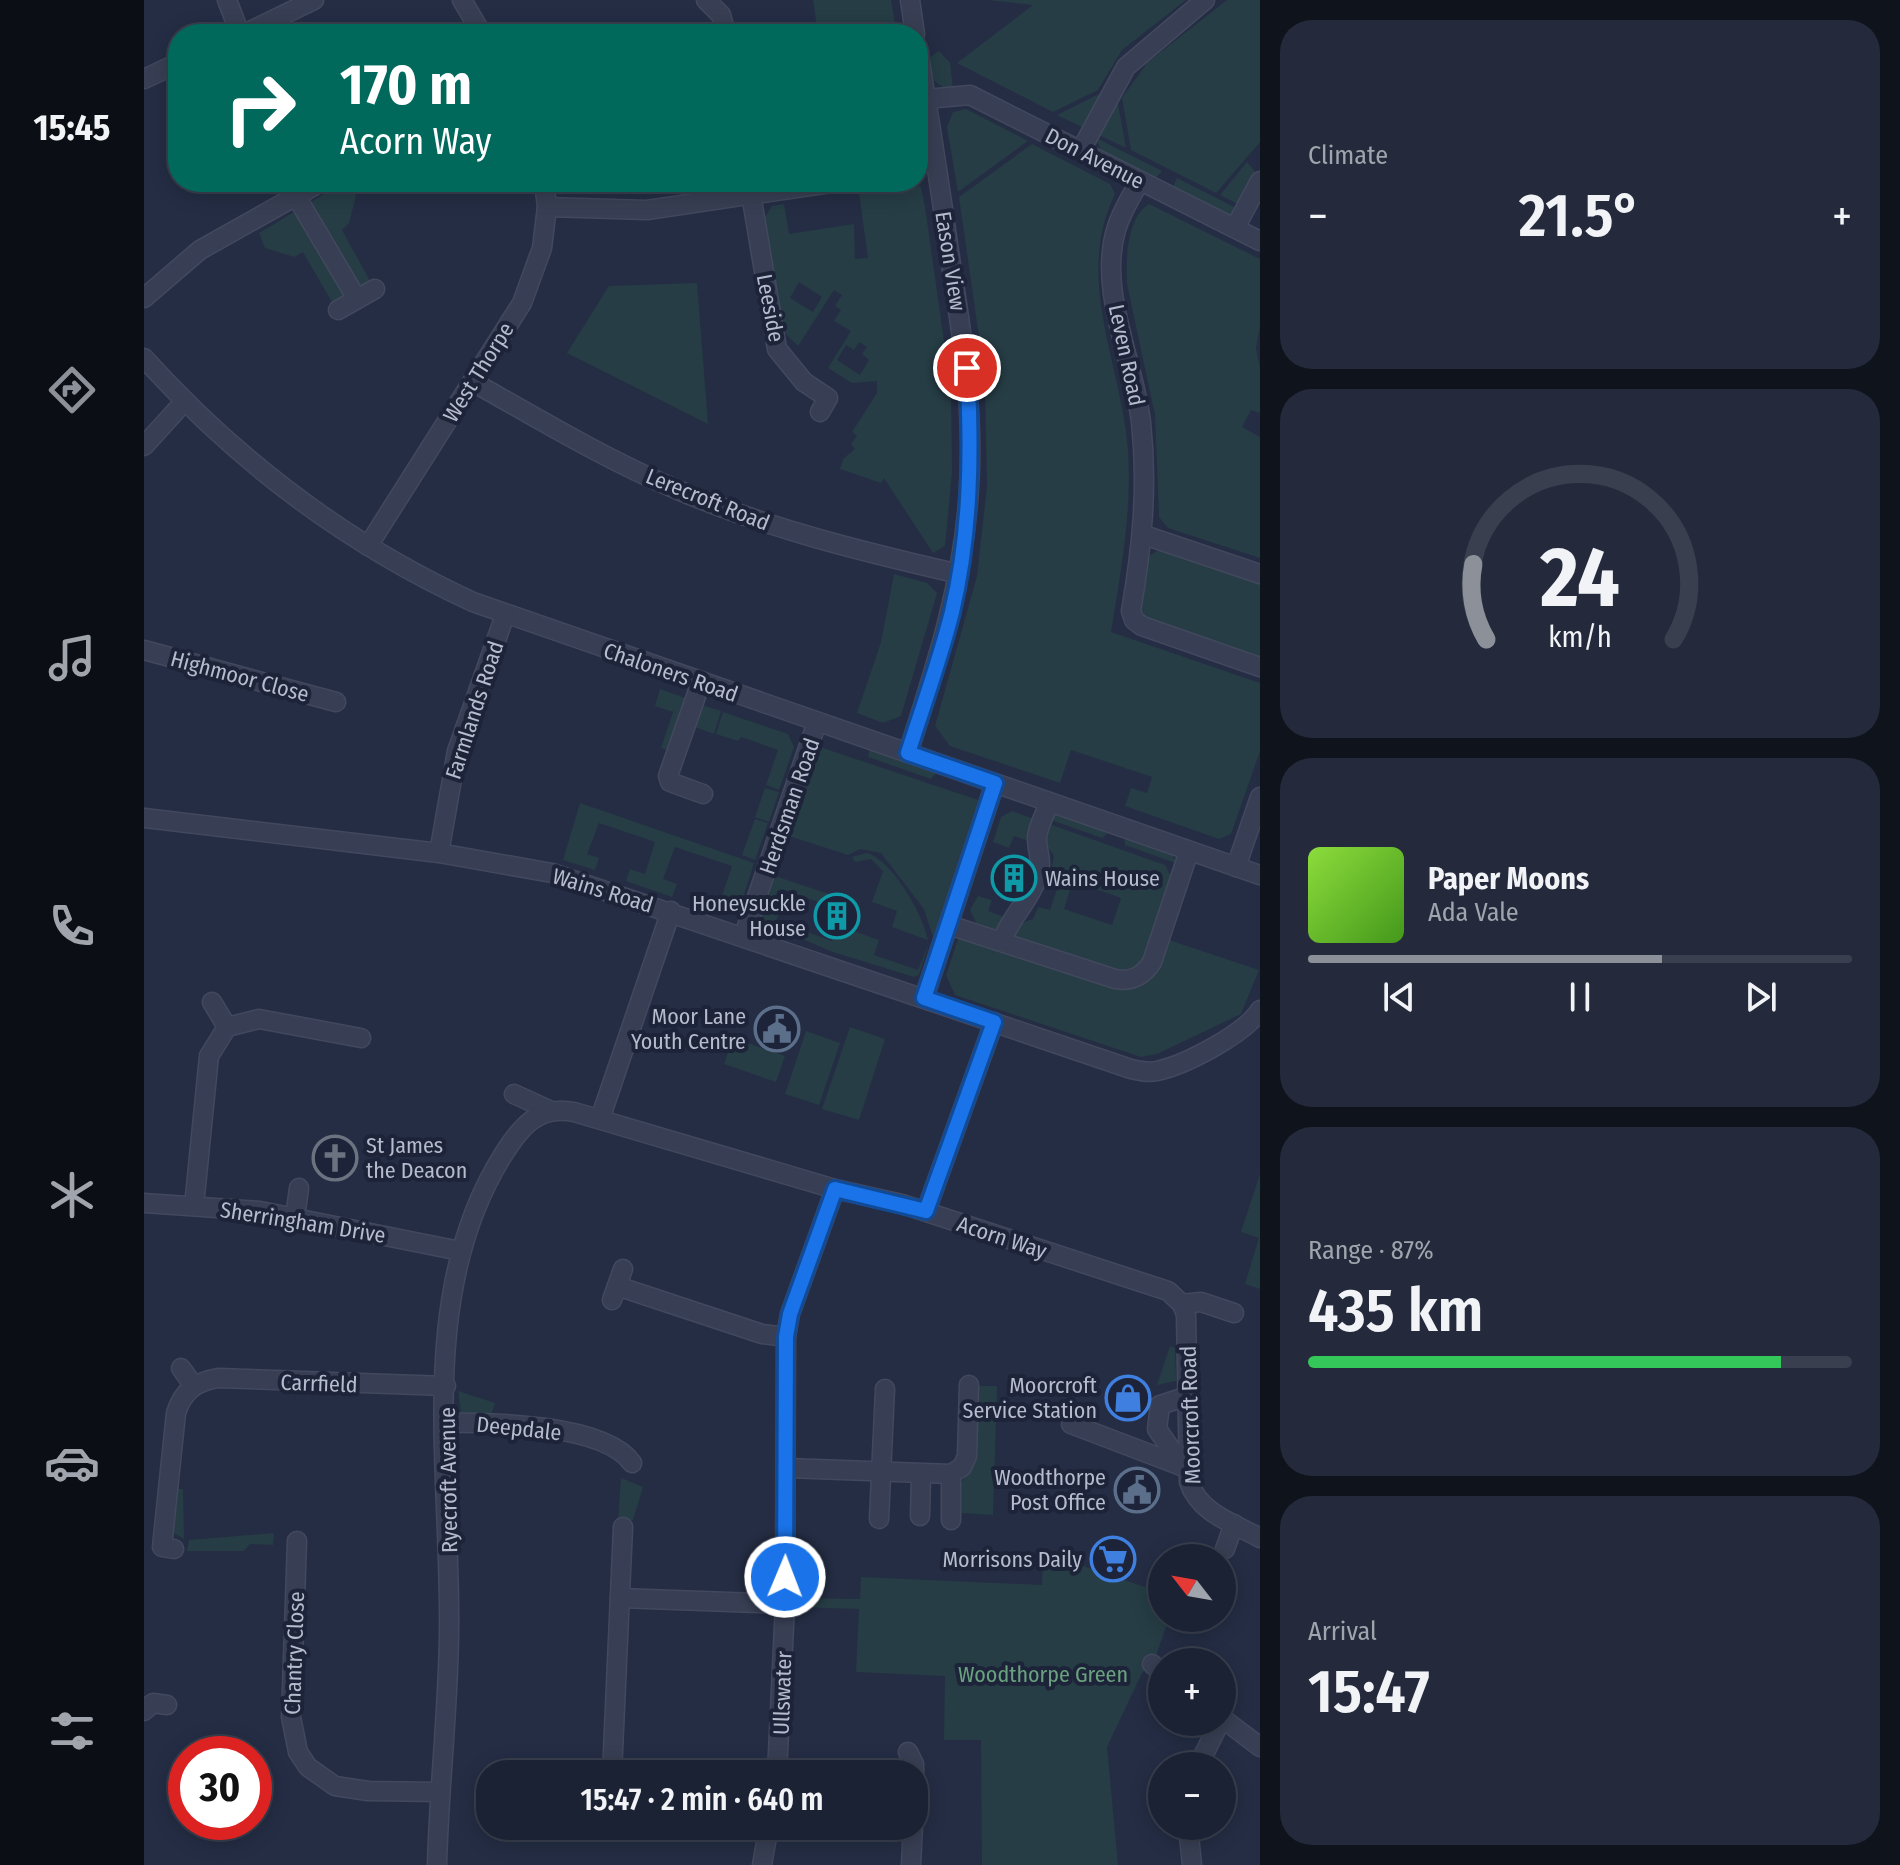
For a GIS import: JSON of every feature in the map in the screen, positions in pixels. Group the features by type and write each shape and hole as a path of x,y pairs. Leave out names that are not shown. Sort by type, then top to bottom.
{"street":[{"path":"227,0 238,24"},
{"path":"263,24 314,0"},
{"path":"462,0 476,24"},
{"path":"706,0 721,15 723,24"},
{"path":"910,0 914,24"},
{"path":"1081,150 1126,67 1205,0"},
{"path":"144,79 168,68"},
{"name":"Don Avenue","path":"928,99 970,95 1260,241"},
{"name":"Eason View","path":"908,753 942,648 959,574 969,489 971,427 967,368 928,172"},
{"name":"Leven Road","path":"1140,181 1116,230 1112,269 1141,419 1144,535 1131,611 1134,620 1260,667"},
{"path":"1235,228 1260,181"},
{"path":"144,298 200,250 303,192"},
{"name":"West Thorpe","path":"368,546 522,303 534,274 547,207 545,192"},
{"path":"547,207 647,210 735,192"},
{"name":"Leeside","path":"751,192 777,349 804,382 827,400"},
{"path":"296,196 357,299"},
{"path":"338,310 375,289"},
{"name":"Chaloners Road","path":"144,358 184,402 305,504 426,580 505,615 1260,875"},
{"name":"Lerecroft Road","path":"473,382 587,446 679,490 833,545 959,574"},
{"path":"144,446 184,402"},
{"path":"1144,535 1260,574"},
{"name":"Farmlands Road","path":"439,853 457,751 505,615"},
{"name":"Highmoor Close","path":"144,650 336,702"},
{"path":"701,682 668,776 670,782 703,794"},
{"name":"Herdsman Road","path":"744,935 817,722"},
{"path":"924,998 995,783"},
{"path":"1236,867 1260,797"},
{"path":"1002,941 1007,926 1026,903 1040,871 1041,853 1037,838 1049,802"},
{"name":"Wains Road","path":"144,818 439,853 552,873 744,935 1131,1069 1148,1072 1169,1067 1243,1030 1260,1010"},
{"path":"949,925 1115,979 1139,976 1152,962 1189,851"},
{"path":"600,1119 671,911"},
{"path":"212,1002 227,1027"},
{"path":"194,1206 209,1056 227,1027 259,1019 361,1038"},
{"path":"926,1211 994,1022"},
{"name":"Acorn Way","path":"514,1094 542,1113 600,1119 835,1189 926,1211 1162,1289 1182,1304 1201,1302 1234,1313"},
{"name":"Ryecroft Avenue","path":"437,1865 449,1639 446,1386 451,1300 460,1251 498,1163 542,1113"},
{"path":"295,1218 299,1188"},
{"name":"Ullswater","path":"778,1760 785,1604 786,1337 790,1314 835,1189"},
{"name":"Sherringham Drive","path":"144,1203 295,1218 460,1251"},
{"path":"617,1285 762,1334 786,1337"},
{"name":"Moorcroft Road","path":"1182,1304 1187,1329 1185,1467 1194,1498 1260,1538"},
{"path":"174,1549 162,1547 176,1413 179,1402 193,1385 181,1368"},
{"name":"Carrfield","path":"193,1385 218,1378 446,1386"},
{"path":"787,1468 951,1474 962,1467 967,1456 969,1385"},
{"path":"879,1519 885,1389"},
{"path":"1185,1467 1157,1429 1160,1405 1188,1396"},
{"name":"Deepdale","path":"446,1423 517,1423 551,1428 622,1452 632,1463"},
{"path":"1071,1424 1185,1467"},
{"path":"920,1516 921,1474"},
{"path":"951,1474 951,1520"},
{"path":"1227,1544 1234,1524"},
{"path":"618,1760 623,1527"},
{"name":"Chantry Close","path":"297,1541 291,1717 298,1752 308,1767 335,1786 359,1791 439,1792"},
{"path":"620,1598 785,1604"},
{"path":"144,1711 153,1703 167,1705"},
{"path":"1236,1729 1260,1747"},
{"path":"908,1752 912,1760"},
{"path":"762,1865 766,1840"},
{"path":"911,1865 912,1840"},
{"path":"1189,1840 1192,1865"}],"green space":[{"path":"813,0 891,0 895,24 817,24"},
{"path":"987,0 1186,0 1122,50 1098,90 1053,112 957,63 1033,5"},
{"path":"1227,0 1260,0 1260,142 1216,193 1131,150 1122,98 1147,63"},
{"path":"939,51 950,63 953,89 934,80 928,59"},
{"path":"1101,93 1104,96 1086,129 1057,115"},
{"path":"1113,102 1118,104 1126,148 1097,134"},
{"path":"966,109 1028,141 958,192 947,127 953,112"},
{"path":"1096,138 1162,171 1153,181 1102,153"},
{"path":"1032,144 1110,184 1115,194 1104,226 1099,257 1099,289 1124,417 1129,473 1125,541 1111,632 1260,683 1260,751 1231,834 1219,839 1125,806 1131,788 1147,793 1152,777 1071,750 1060,783 950,746 935,726 977,576 987,486 985,379 959,197"},
{"path":"1247,162 1258,175 1242,206 1220,195"},
{"path":"1177,178 1240,210 1228,218 1173,187"},
{"path":"327,192 354,192 356,196 349,223 342,230 370,281 332,302 303,252 294,257 265,248 259,233"},
{"path":"922,192 951,390 952,472 945,546 933,553 884,478 881,483 840,469 844,458 855,449 851,444 857,436 852,432 877,393 877,381 852,383 828,368 851,331 834,321 841,310 835,306 842,295 834,290 798,346 780,328 765,217 772,206 784,204 789,234 854,224 855,259 868,258 859,193","holes":["799,282 822,297 813,312 790,298","859,342 867,347 862,354 869,360 860,375 837,360 846,345 854,350"]},
{"path":"1149,204 1260,259 1260,325 1256,348 1260,368 1260,413 1251,410 1242,427 1260,437 1260,558 1168,528 1159,517 1155,415 1127,284 1127,252 1132,229 1141,211"},
{"path":"697,283 708,424 567,353 609,286"},
{"path":"1163,548 1260,581 1260,661 1146,621 1136,606 1146,557"},
{"path":"894,574 927,583 937,593 901,716 883,723 857,713 881,642"},
{"path":"660,689 688,699 670,751 661,748 673,712 655,706"},
{"path":"702,705 721,711 714,734 695,727"},
{"path":"723,712 788,734 794,747 779,790 766,785 778,750 741,737 738,741 716,734"},
{"path":"820,747 978,800 933,937 924,909 881,853 860,849 848,855 789,836"},
{"path":"870,748 936,773 931,779 868,757"},
{"path":"765,788 779,792 769,822 755,817"},
{"path":"580,803 754,863 740,907 723,914 703,907 707,895 721,899 732,866 675,847 663,879 677,884 672,897 626,881 630,869 645,874 655,842 599,823 587,854 599,858 595,870 563,860"},
{"path":"1012,811 1039,821 1026,840 1014,836 1009,848 993,842 1001,817"},
{"path":"1059,813 1110,831 1102,838 1048,819"},
{"path":"755,819 768,823 755,860 742,855"},
{"path":"1046,823 1165,865 1171,877 1143,960 1133,969 1117,970 1010,934 1014,926 1033,919 1038,907 1050,910 1062,874 1051,870 1054,856 1047,846","holes":["1073,881 1121,898 1112,925 1064,909"]},
{"path":"1124,835 1172,854 1178,864 1125,845"},
{"path":"867,853 886,866 905,889 920,916 928,940 892,927 897,911 872,902 883,871 871,859 855,862 852,857"},
{"path":"775,876 844,899 841,910 782,889 777,891 774,906 780,909 776,921 832,941 835,936 842,938 845,928 879,940 874,955 918,970 930,940 919,975 914,977 833,952 764,923 761,917"},
{"path":"978,896 992,900 988,911 1002,916 1003,923 997,930 976,923 970,910"},
{"path":"959,936 1123,986 1166,939 1259,970 1241,1014 1157,1054 1141,1057 955,995 946,975"},
{"path":"850,1027 885,1039 859,1120 822,1109"},
{"path":"806,1031 840,1043 819,1105 785,1094"},
{"path":"733,1038 785,1056 776,1082 724,1064"},
{"path":"1260,1174 1260,1289 1245,1284 1259,1238 1241,1232"},
{"path":"1170,1346 1175,1348 1176,1381 1157,1385"},
{"path":"977,1386 997,1386 993,1515 960,1513 961,1483 973,1464"},
{"path":"458,1391 495,1403 490,1418 472,1417 461,1412"},
{"path":"621,1478 643,1487 633,1520 618,1520"},
{"path":"174,1489 183,1489 184,1539 172,1532"},
{"path":"274,1533 273,1545 250,1544 244,1551 187,1551 189,1540"},
{"name":"Woodthorpe Green","path":"1043,1552 1148,1588 1148,1632 1164,1632 1159,1648 1148,1648 1148,1666 1107,1747 1118,1865 982,1865 981,1740 944,1740 945,1676 856,1672 859,1609 795,1607 795,1598 860,1599 861,1577 1042,1585"}],"place":[{"name":"Wains House","path":"1014,878"},
{"name":"Honeysuckle House","path":"837,916"},
{"name":"Moor Lane Youth Centre","path":"777,1029"},
{"name":"St James the Deacon","path":"335,1158"},
{"name":"Moorcroft Service Station","path":"1128,1398"},
{"name":"Woodthorpe Post Office","path":"1137,1490"},
{"name":"Morrisons Daily","path":"1113,1559"}],"route":[{"path":"785,1577 786,1337 790,1314 835,1189 926,1211 994,1022 924,998 995,783 908,753 942,648 959,574 969,489 971,427 967,368"}]}
